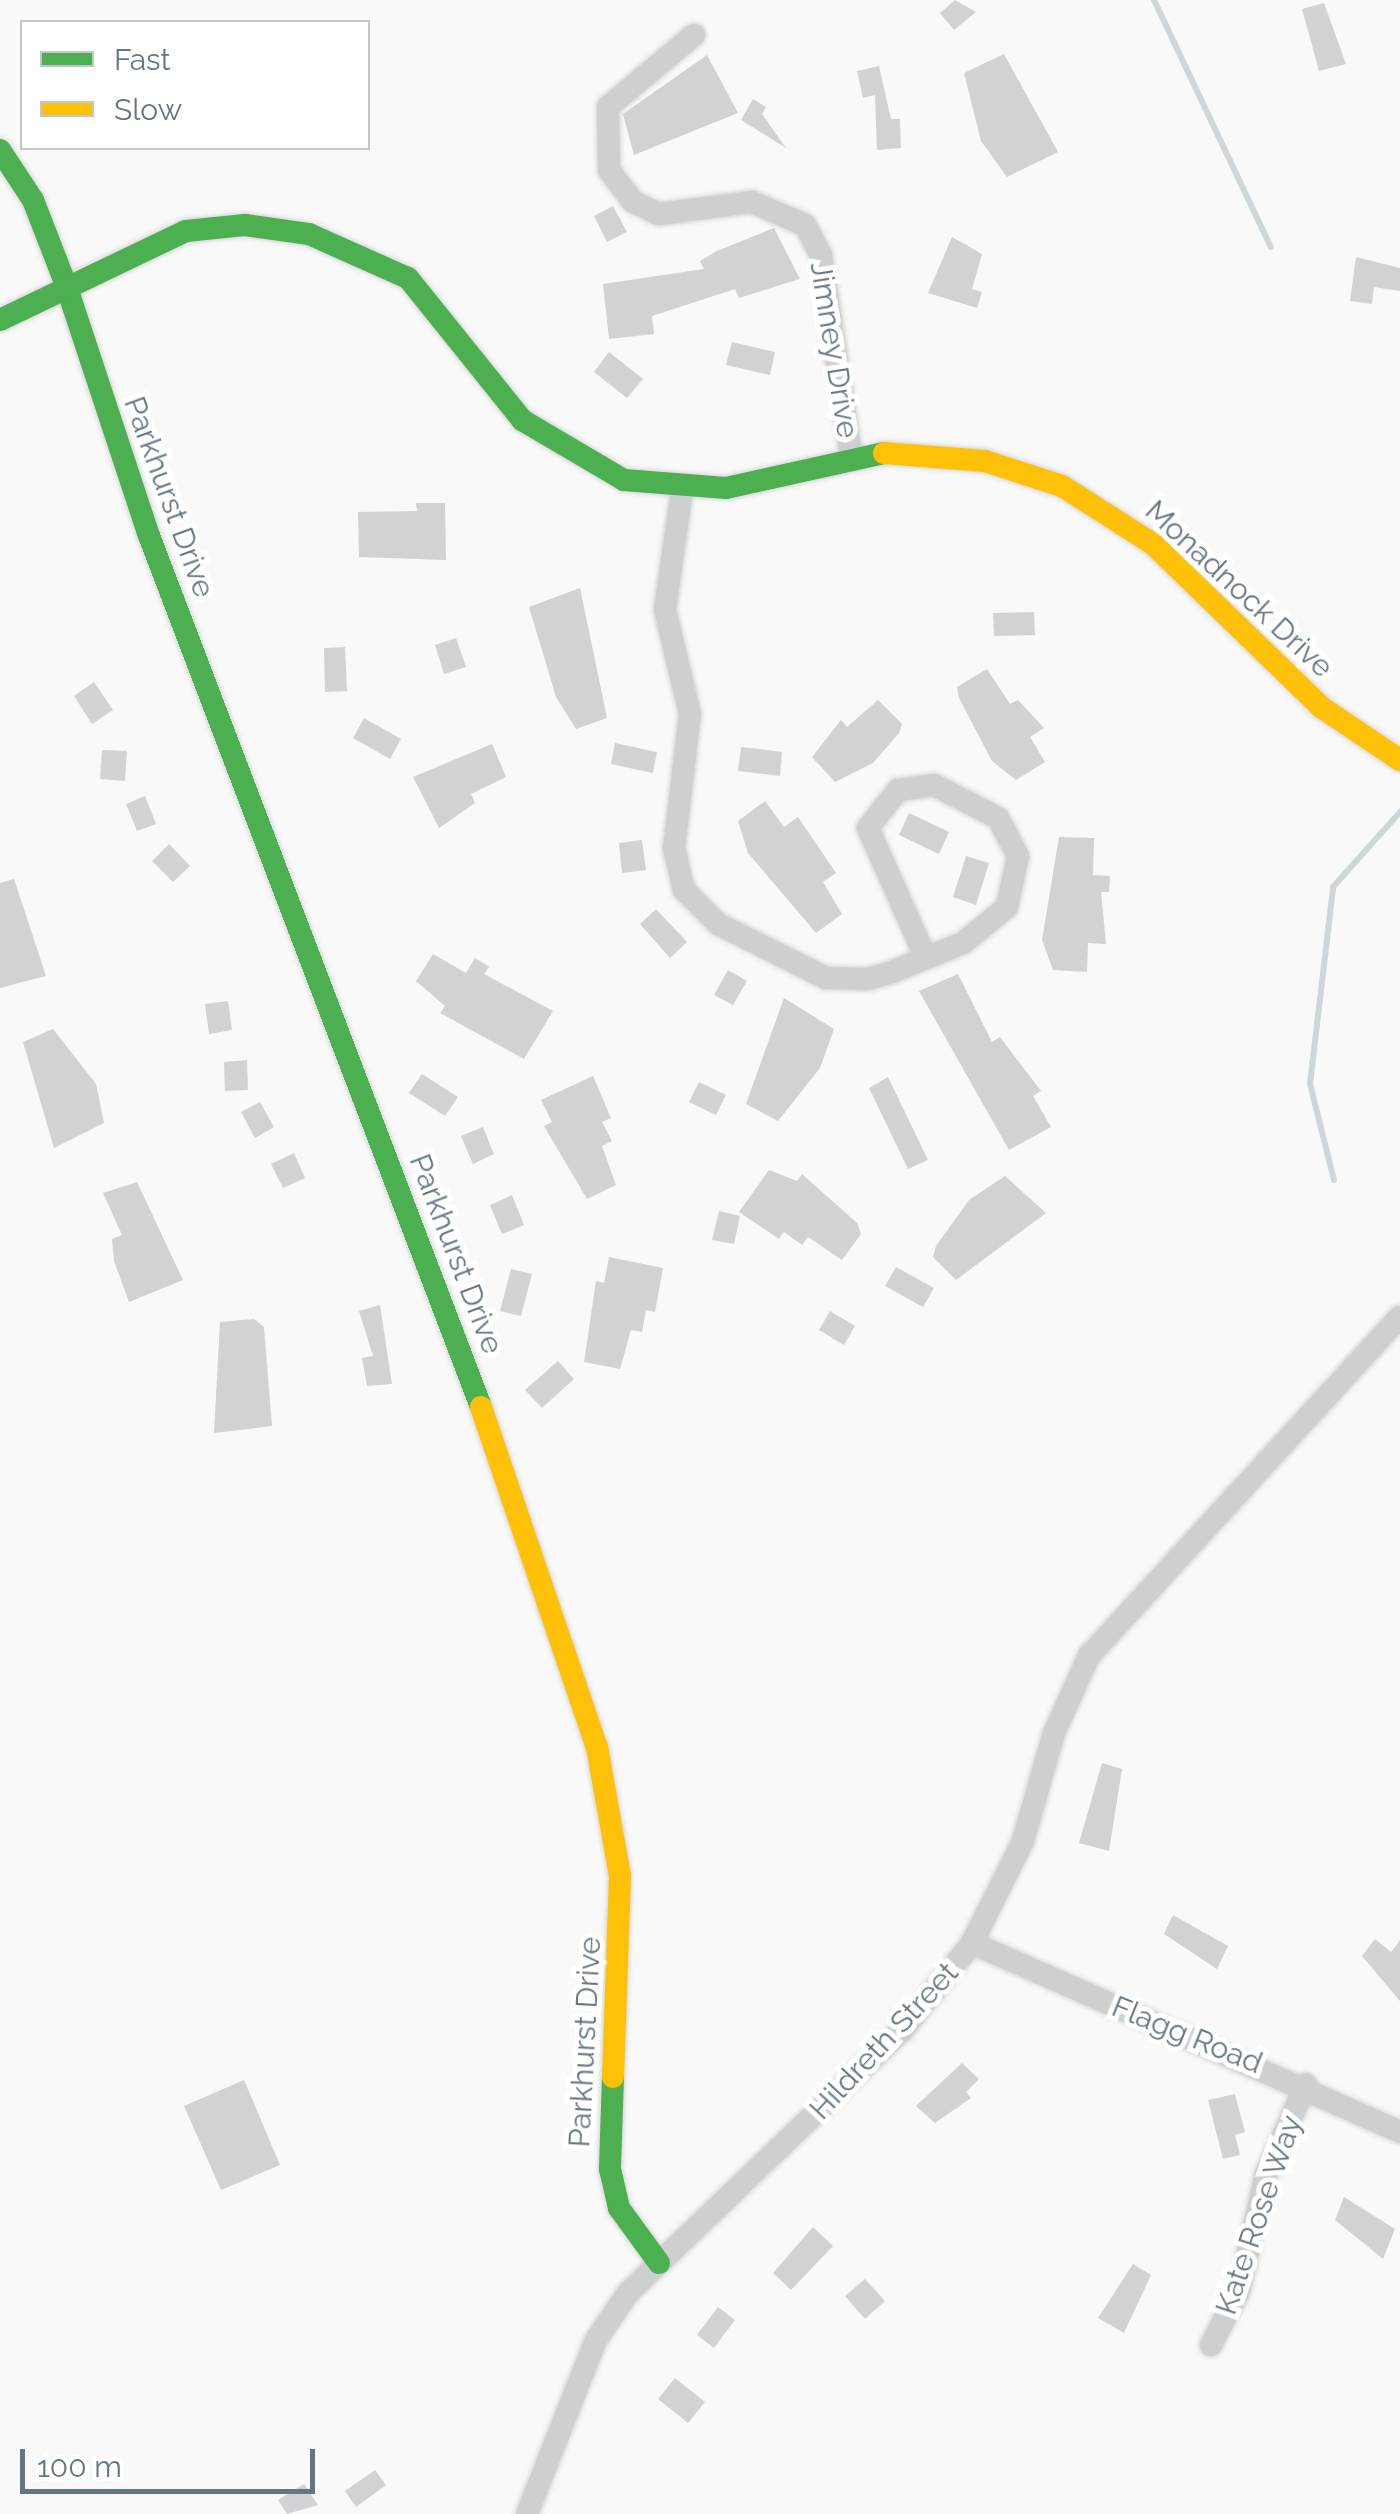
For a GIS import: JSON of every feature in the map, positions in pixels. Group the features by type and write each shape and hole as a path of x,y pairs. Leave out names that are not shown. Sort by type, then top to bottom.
{"street":[{"name":"Jimney Drive","path":"694,35 608,107 609,170 632,201 659,214 752,202 804,225 821,254 851,455"},
{"path":"0,150 33,200 66,285"},
{"name":"Monadnock Drive","path":"0,320 66,285 216,225 340,244 424,293 509,406 553,446 624,480 682,490 748,484 851,455 972,458 1086,498 1186,572 1321,706 1400,760"},
{"name":"Parkhurst Drive","path":"66,285 148,533 474,1384 598,1746 620,1876 610,2169 619,2208 659,2263"},
{"path":"682,490 665,610 690,714 674,848 684,890 718,924 816,975 868,979 926,958 992,925 1012,898 1018,866 998,818 924,784 890,795 868,836 926,958"},
{"name":"Hildreth Street","path":"527,2514 596,2340 659,2263 906,2028 972,1943 1024,1841 1054,1733 1090,1656 1400,1318"},
{"name":"Flagg Road","path":"972,1943 1306,2084 1400,2132"},
{"name":"Kate Rose Way","path":"1211,2345 1240,2291 1266,2174 1306,2084"}],"building":[{"path":"955,0 976,12 954,30 940,13"},
{"path":"1324,3 1346,64 1319,71 1302,9"},
{"path":"1004,54 1058,152 1007,177 981,141 964,73"},
{"path":"707,55 738,113 634,155 623,114"},
{"path":"879,66 891,119 900,119 901,148 877,150 875,95 863,98 857,71"},
{"path":"753,99 766,107 762,114 786,148 741,120"},
{"path":"613,206 627,232 607,242 594,216"},
{"path":"774,228 800,279 739,298 735,289 652,316 654,334 609,339 603,284 704,269 700,261 717,251"},
{"path":"952,237 982,254 972,289 982,292 977,308 928,293"},
{"path":"1356,257 1400,268 1400,291 1374,287 1372,304 1350,301"},
{"path":"732,342 775,352 770,375 726,365"},
{"path":"609,352 643,379 627,398 594,372"},
{"path":"416,503 445,503 446,560 359,557 358,512 417,511"},
{"path":"580,588 607,718 576,729 556,697 529,607"},
{"path":"1034,612 1035,635 994,636 993,613"},
{"path":"456,638 466,667 444,674 435,645"},
{"path":"345,647 347,691 325,692 324,648"},
{"path":"987,669 1010,704 1018,700 1044,728 1030,737 1045,762 1016,780 992,761 959,698 957,687"},
{"path":"94,682 113,710 92,724 74,696"},
{"path":"878,700 902,724 899,733 873,763 835,782 812,757 841,720 847,727"},
{"path":"364,718 401,739 390,759 353,738"},
{"path":"615,743 657,752 653,773 611,764"},
{"path":"492,744 506,777 471,794 475,803 439,828 413,777"},
{"path":"741,747 782,752 780,776 738,771"},
{"path":"102,750 127,751 125,781 100,779"},
{"path":"145,796 156,824 137,831 126,804"},
{"path":"765,801 784,827 798,817 836,873 823,882 842,914 816,933 748,853 738,821"},
{"path":"909,813 949,832 939,854 899,835"},
{"path":"1059,837 1094,838 1093,875 1110,876 1109,892 1101,892 1106,944 1088,943 1087,972 1053,970 1042,940"},
{"path":"642,840 646,870 622,873 619,843"},
{"path":"169,844 190,866 173,882 152,861"},
{"path":"966,856 989,863 976,905 953,897"},
{"path":"14,879 46,976 0,988 0,883"},
{"path":"656,909 687,942 670,958 640,924"},
{"path":"433,954 466,973 475,958 489,967 484,974 553,1011 524,1059 440,1013 445,1006 416,981"},
{"path":"728,970 747,981 733,1005 714,995"},
{"path":"958,974 992,1042 1000,1037 1041,1091 1033,1096 1051,1127 1009,1150 919,991"},
{"path":"784,998 834,1029 820,1068 778,1121 746,1104"},
{"path":"228,1001 232,1030 209,1034 205,1004"},
{"path":"53,1029 96,1084 104,1123 54,1148 23,1042"},
{"path":"247,1060 248,1090 225,1091 224,1062"},
{"path":"422,1074 458,1097 445,1116 409,1093"},
{"path":"593,1076 611,1118 602,1122 612,1141 602,1146 616,1185 587,1199 544,1126 552,1122 541,1100"},
{"path":"888,1077 928,1160 908,1169 869,1088"},
{"path":"699,1082 726,1095 716,1115 689,1102"},
{"path":"260,1102 274,1127 255,1138 241,1112"},
{"path":"483,1127 494,1154 473,1164 461,1136"},
{"path":"294,1153 305,1178 283,1188 271,1164"},
{"path":"769,1170 797,1181 802,1174 857,1223 861,1234 842,1260 808,1237 802,1245 784,1232 779,1239 739,1212"},
{"path":"1005,1176 1046,1213 956,1280 933,1257 936,1246 969,1200"},
{"path":"137,1182 183,1280 129,1302 114,1261 112,1239 122,1235 103,1193"},
{"path":"512,1195 524,1225 502,1234 490,1205"},
{"path":"719,1211 740,1216 734,1244 712,1240"},
{"path":"609,1257 663,1268 655,1312 646,1310 642,1332 631,1330 620,1369 584,1362 596,1281 604,1283"},
{"path":"896,1267 934,1288 923,1307 885,1286"},
{"path":"511,1269 532,1274 521,1316 500,1311"},
{"path":"380,1305 392,1384 367,1386 362,1358 373,1356 359,1311"},
{"path":"830,1311 855,1326 844,1345 819,1330"},
{"path":"254,1319 264,1327 272,1426 214,1433 220,1322"},
{"path":"558,1361 574,1379 542,1408 525,1390"},
{"path":"1102,1763 1122,1769 1109,1851 1079,1843"},
{"path":"1173,1915 1228,1946 1217,1969 1164,1934"},
{"path":"1375,1939 1391,1952 1400,1940 1400,2001 1362,1956"},
{"path":"962,2063 979,2079 966,2092 971,2098 935,2123 916,2106"},
{"path":"244,2080 280,2165 221,2190 184,2106"},
{"path":"1235,2094 1245,2132 1235,2135 1240,2155 1223,2159 1208,2100"},
{"path":"1344,2197 1395,2229 1383,2259 1335,2220"},
{"path":"813,2227 833,2246 791,2290 773,2273"},
{"path":"1133,2264 1151,2275 1124,2333 1098,2318"},
{"path":"865,2279 885,2301 865,2319 845,2296"},
{"path":"718,2307 735,2320 714,2348 697,2335"},
{"path":"675,2378 705,2402 688,2423 658,2399"},
{"path":"375,2470 386,2485 356,2507 345,2491"},
{"path":"304,2484 318,2505 287,2514 278,2500"}],"waterway":[{"path":"1154,0 1271,247"},
{"path":"1334,1180 1310,1084 1333,887 1400,812"}],"traffic: fast":[{"path":"0,150 33,200 66,285 148,533 481,1407"},
{"path":"0,320 186,231 245,225 309,234 408,278 522,420 624,480 726,488 884,453"},
{"path":"613,2077 610,2169 619,2208 659,2263"}],"traffic: slow":[{"path":"884,453 985,461 1062,486 1153,544 1321,707 1400,760"},
{"path":"481,1407 597,1747 620,1876 613,2077"}]}
